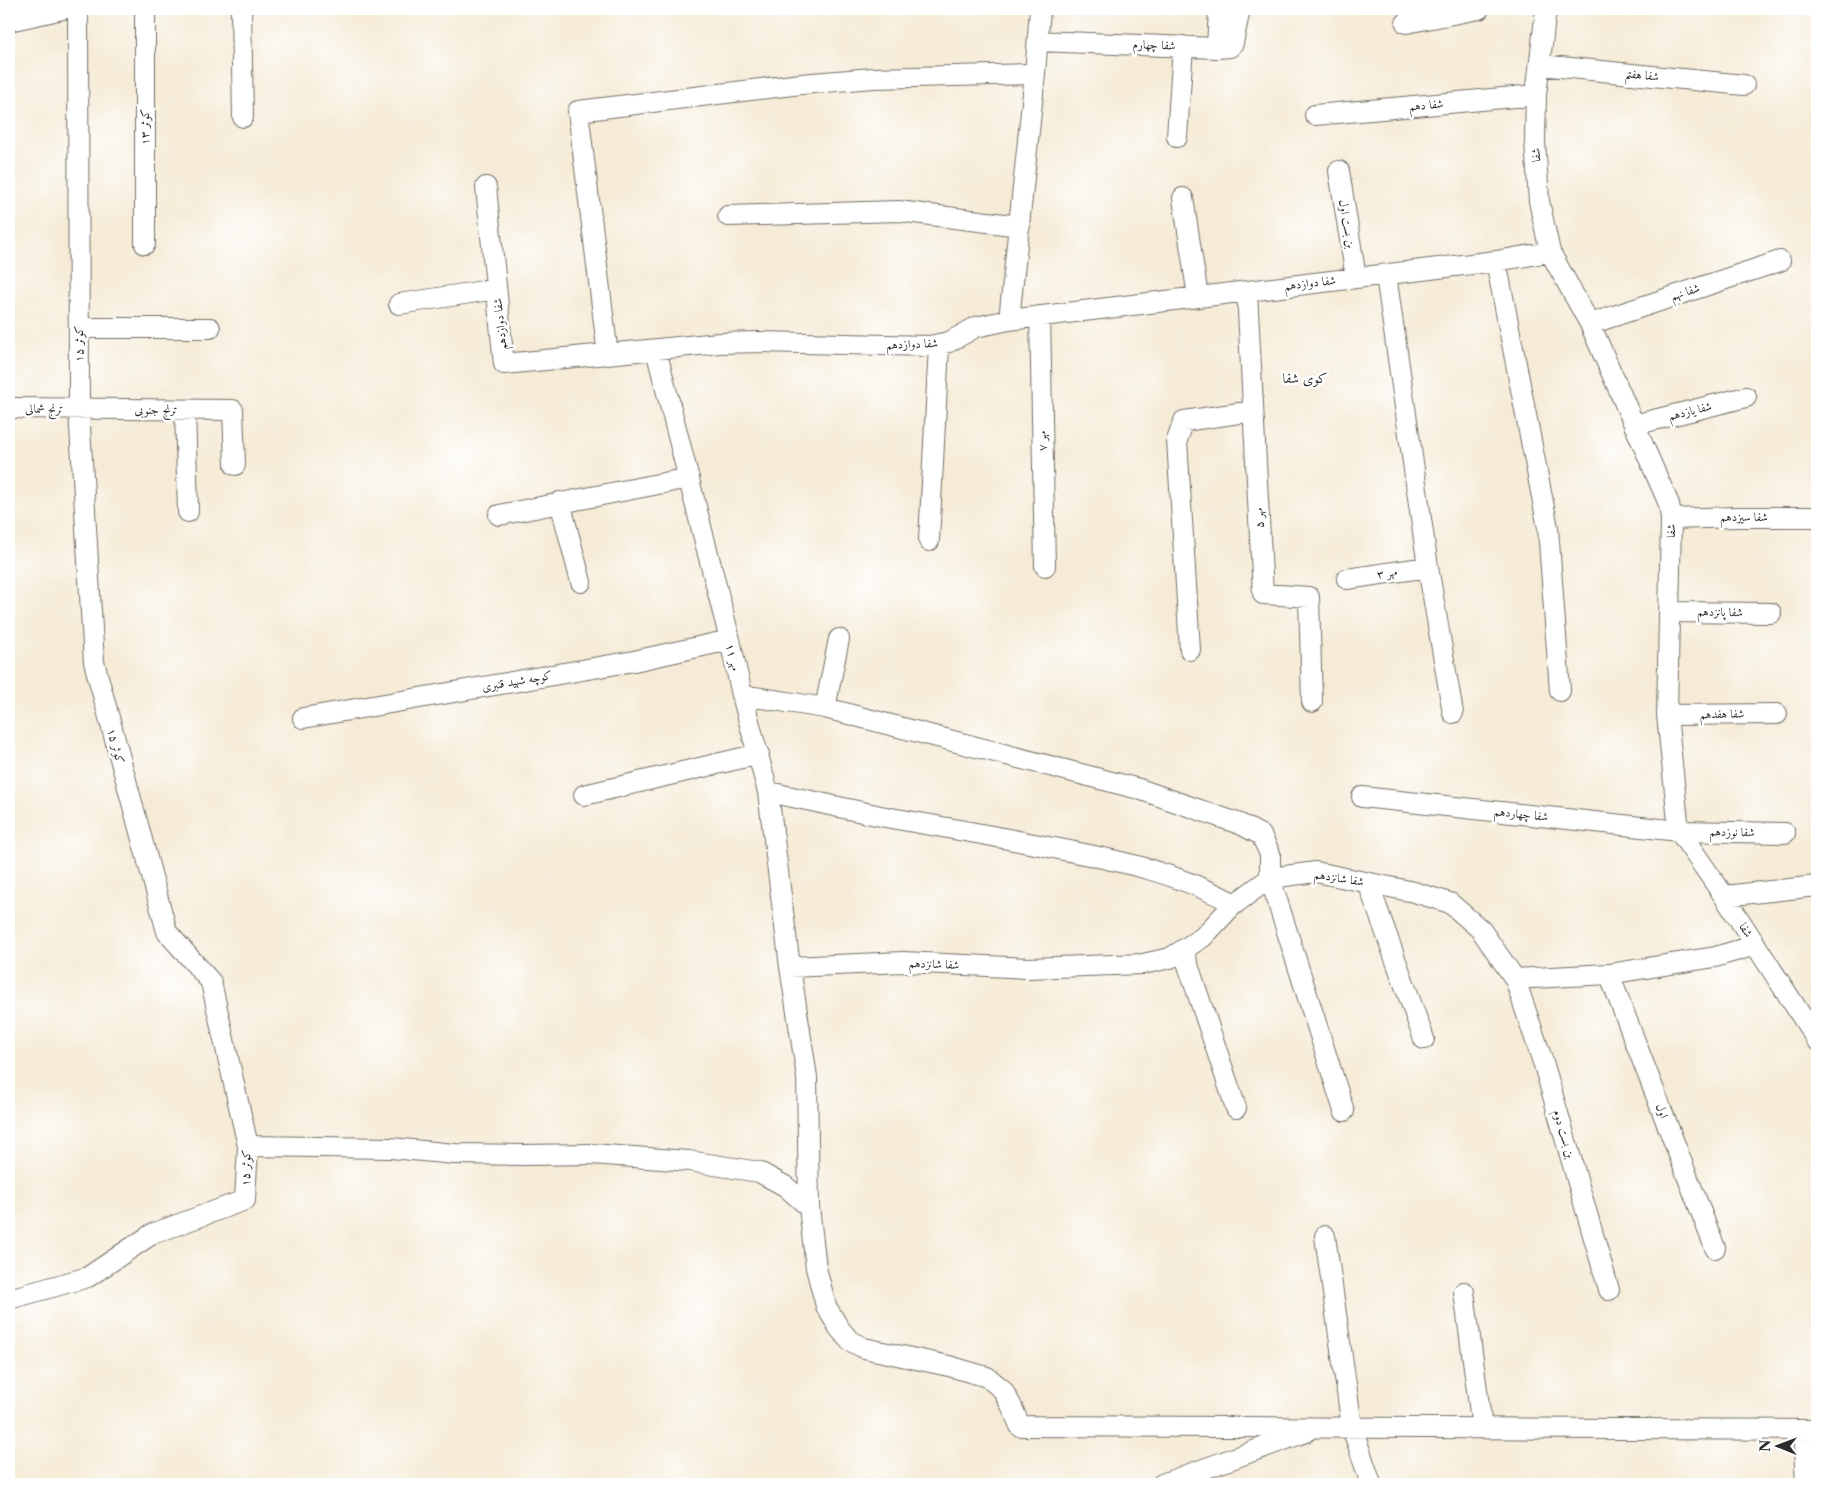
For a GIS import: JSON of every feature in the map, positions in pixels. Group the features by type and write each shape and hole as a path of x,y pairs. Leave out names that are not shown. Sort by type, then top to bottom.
{"street":[{"path":"9,21 63,9"},
{"name":"کوثر ۱۵","path":"9,1299 88,1277 152,1234 245,1200 248,1146 211,982 167,932 94,662 79,410 78,9"},
{"name":"کوثر ۱۳","path":"145,9 145,244"},
{"path":"241,9 243,117"},
{"path":"1009,320 1020,226 1040,9"},
{"path":"1220,9 1217,48 1230,47 1233,43 1240,9"},
{"path":"1406,23 1479,9"},
{"name":"شفا","path":"1546,9 1536,95 1535,141 1539,201 1550,252 1590,324 1669,504 1671,519 1667,715 1679,831 1724,896 1817,1040"},
{"name":"شفا چهارم","path":"1038,41 1217,48"},
{"path":"1177,137 1183,46"},
{"name":"شفا هفتم","path":"1540,65 1744,85"},
{"path":"608,355 578,111 801,84 873,78 1035,74"},
{"name":"شفا دهم","path":"1315,115 1536,95"},
{"name":"بن بست اول","path":"1339,171 1356,278"},
{"name":"شفا دوازدهم","path":"486,187 504,364 719,343 760,342 929,346 949,342 976,327 1009,320 1496,262 1550,252"},
{"path":"1183,198 1198,297"},
{"path":"728,216 898,211 1020,226"},
{"name":"شفا نهم","path":"1590,324 1780,261"},
{"path":"1496,262 1548,528 1560,691"},
{"path":"1386,275 1428,567 1453,713"},
{"path":"399,304 496,289"},
{"name":"مهر ۵","path":"1247,292 1263,594 1309,598 1312,702"},
{"name":"مهر ۷","path":"1040,316 1045,566"},
{"path":"79,328 210,328"},
{"path":"929,541 938,345"},
{"name":"مهر ۱۱","path":"656,350 768,792 790,967 808,1077 809,1207 816,1268 826,1306 839,1328 850,1341 864,1348 949,1366 987,1377 1002,1389 1020,1426 1320,1427"},
{"name":"شفا یازدهم","path":"1634,425 1746,397"},
{"name":"ترنج شمالی","path":"9,408 79,410"},
{"name":"ترنج جنوبی","path":"79,410 233,410 235,465"},
{"path":"184,410 188,512"},
{"path":"1190,650 1177,440 1184,421 1253,411"},
{"path":"499,514 688,478"},
{"path":"560,502 581,582"},
{"name":"شفا سیزدهم","path":"1671,519 1737,517 1817,518"},
{"name":"مهر ۳","path":"1346,579 1428,567"},
{"name":"شفا پانزدهم","path":"1669,612 1771,613"},
{"name":"کوچه شهید قنبری","path":"302,718 634,661 730,640"},
{"path":"825,708 839,640"},
{"path":"742,695 825,708 1140,789 1240,824 1262,835 1270,854 1270,878 1344,1112"},
{"name":"شفا هفدهم","path":"1667,715 1777,714"},
{"path":"584,795 759,754"},
{"path":"768,792 890,818 953,828 1135,864 1207,889 1235,904"},
{"name":"شفا چهاردهم","path":"1362,797 1679,831"},
{"name":"شفا نوزدهم","path":"1679,831 1785,833"},
{"name":"شفا شانزدهم","path":"790,967 903,962 1028,968 1143,964 1170,958 1203,937 1235,904 1270,878 1316,872 1414,892 1450,903 1481,930 1515,979"},
{"path":"1368,883 1424,1040"},
{"path":"1724,896 1817,886"},
{"path":"1515,979 1609,974 1715,957 1756,945"},
{"path":"1183,950 1236,1108"},
{"name":"اول","path":"1609,974 1714,1248"},
{"name":"بن بست دوم","path":"1515,979 1544,1066 1609,1290"},
{"path":"248,1146 390,1148 465,1154 591,1154 690,1161 759,1172 785,1186 809,1207"},
{"path":"1325,1236 1352,1428 1372,1484"},
{"path":"1464,1292 1482,1428"},
{"path":"1162,1484 1320,1427 1810,1430 1806,1484"}],"district":[{"name":"کوی شفا","path":"1305,378"}]}
